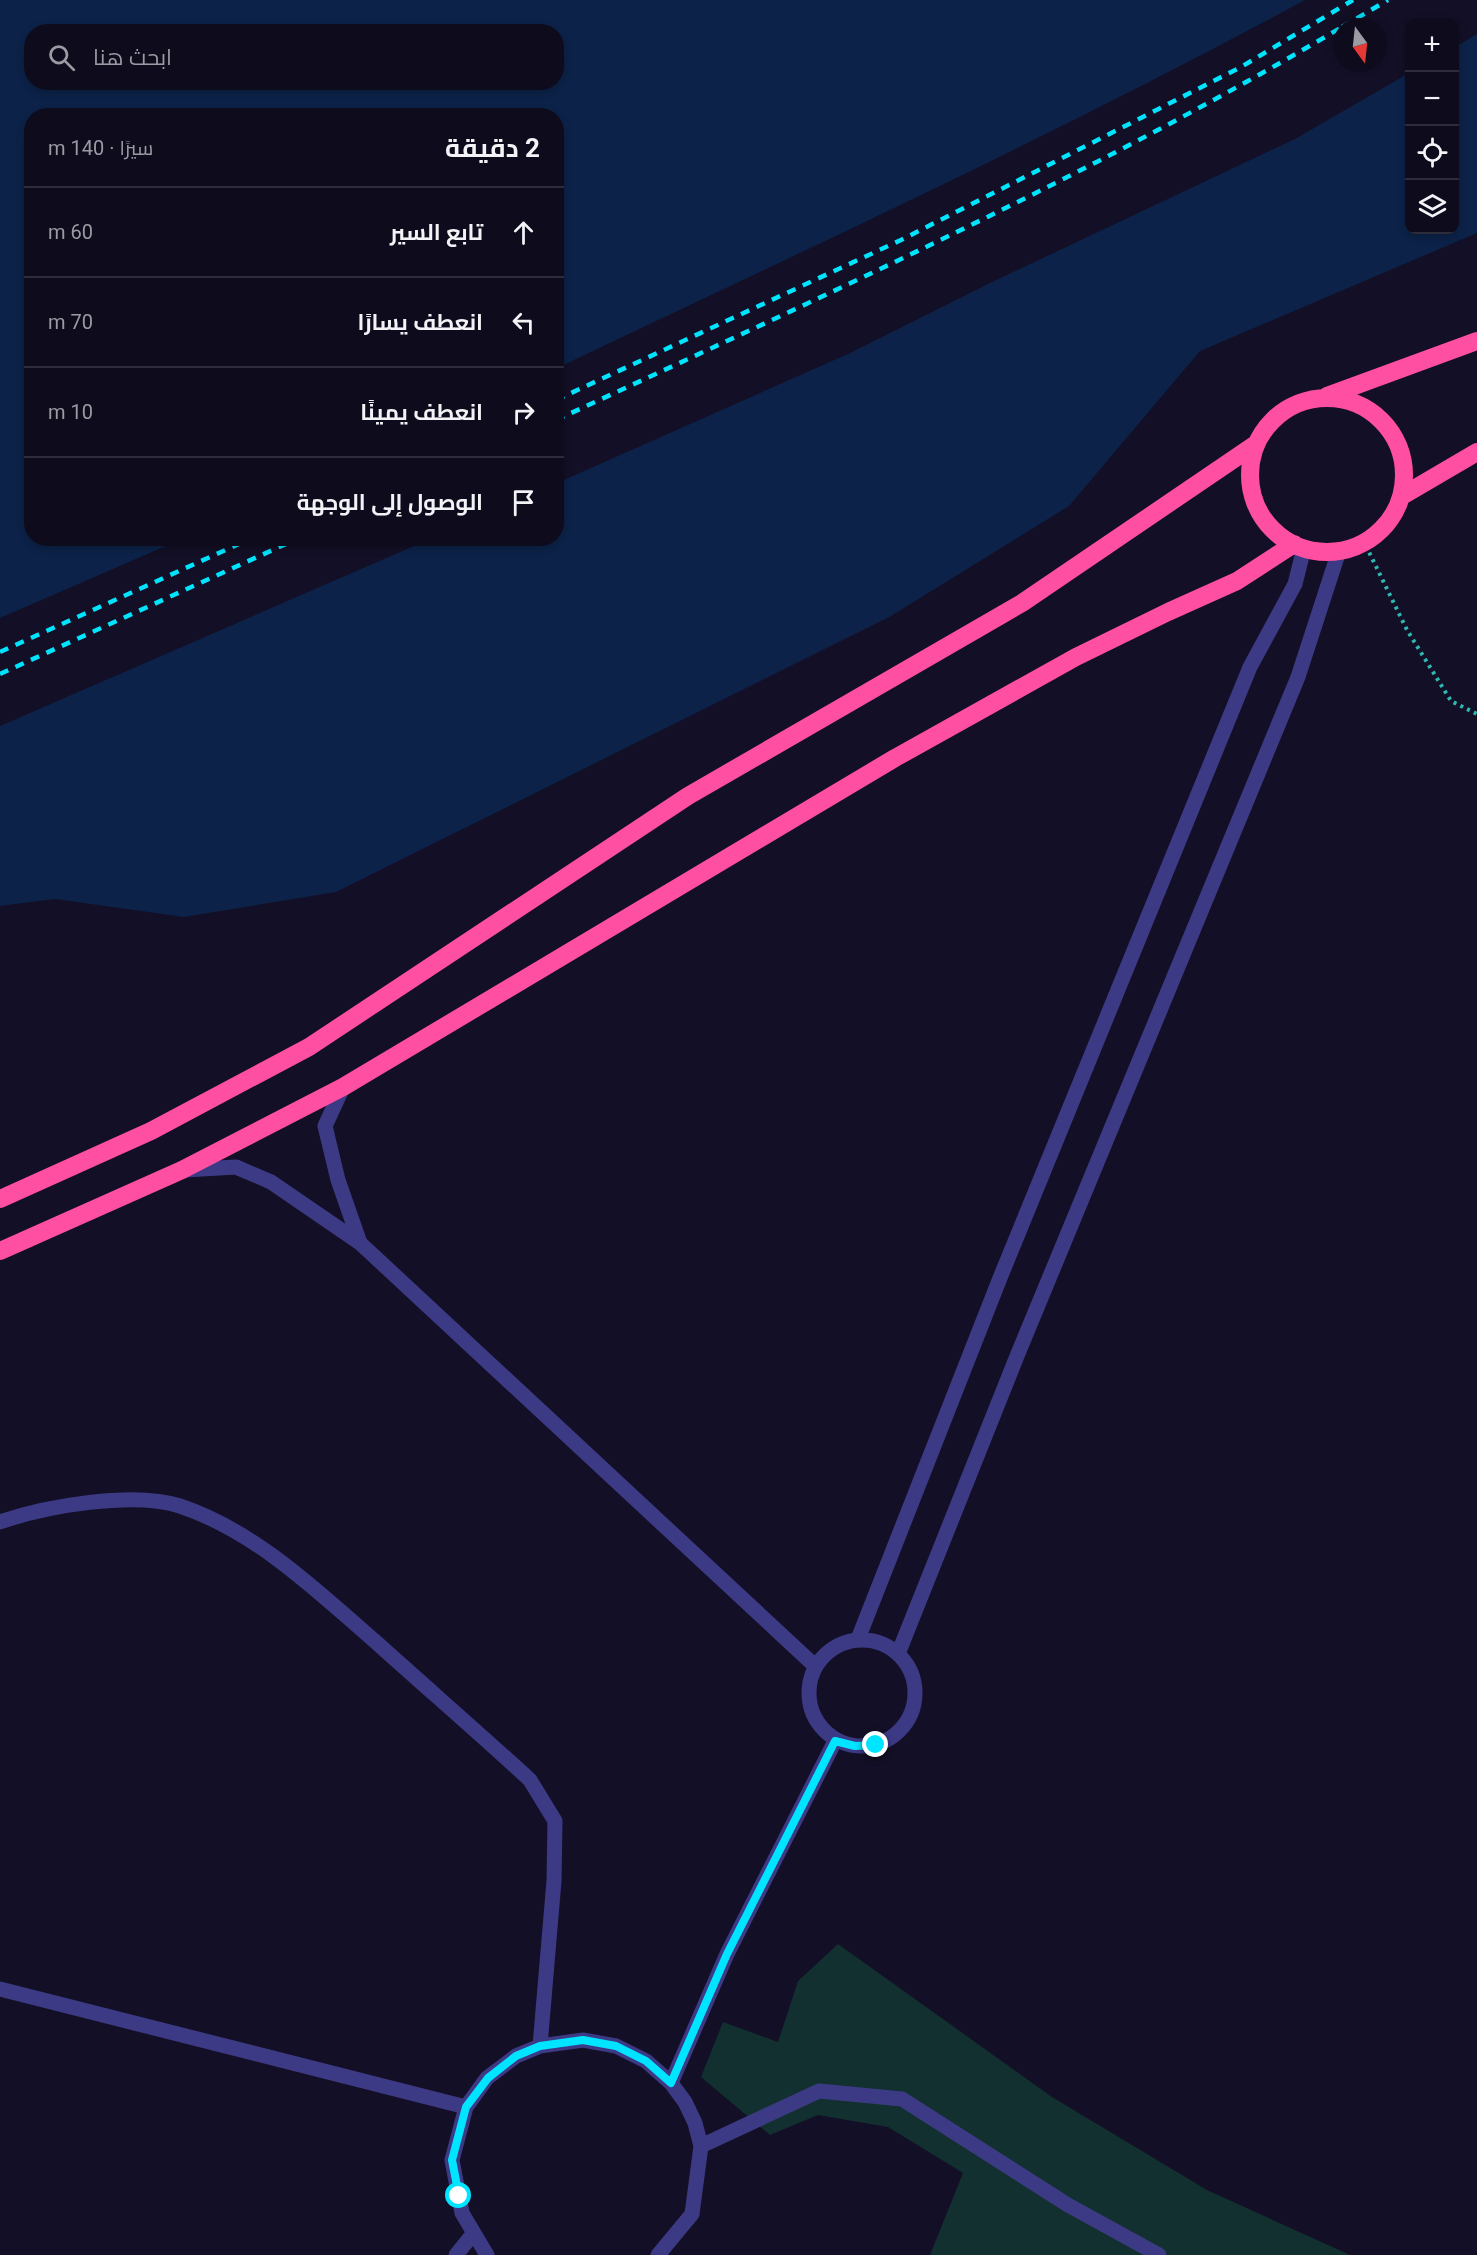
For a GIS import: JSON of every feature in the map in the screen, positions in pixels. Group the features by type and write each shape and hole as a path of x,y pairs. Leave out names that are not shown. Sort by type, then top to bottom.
{"highway":[{"path":"1322,398 1343,399 1363,407 1380,418 1393,435 1402,454 1404,475 1402,496 1394,514 1381,530 1365,542 1339,551 1325,552 1299,546 1269,526 1257,508 1251,487 1251,465 1256,444 1268,426 1283,412 1301,402 1322,398 1477,341"},
{"path":"0,1199 151,1131 309,1047 688,795 1022,603 1256,444"},
{"path":"1402,496 1477,452"},
{"path":"0,1251 182,1170 343,1088 896,758 1076,657 1237,581 1299,546"}],"street":[{"path":"858,1639 1031,1201 1250,667 1295,584 1299,546"},
{"path":"898,1654 1017,1356 1298,677 1339,551"},
{"path":"343,1088 325,1126 338,1180 360,1244"},
{"path":"182,1170 236,1167 271,1182 360,1244 815,1666"},
{"path":"0,1522 25,1514 90,1503 143,1500 179,1506 232,1530 289,1567 530,1780 555,1821 554,1881 540,2046"},
{"path":"858,1639 889,1646 898,1654 905,1660 914,1679 915,1700 909,1720 895,1736 876,1745 855,1746 835,1741 819,1726 810,1707 808,1687 815,1666 829,1651 848,1641 858,1639"},
{"path":"671,2083 727,1954 835,1741"},
{"path":"0,1989 466,2107"},
{"path":"487,2255 462,2213 452,2160 466,2107 488,2078 516,2056 540,2046 583,2040 616,2046 646,2061 671,2083 685,2102 695,2123 701,2146 692,2214 658,2255"},
{"path":"701,2146 819,2091 902,2099 1068,2205 1159,2255"},
{"path":"456,2255 473,2234"}],"path":[{"path":"1365,542 1407,630 1450,701 1477,714"}],"green space":[{"path":"838,1944 1052,2097 1207,2190 1350,2255 930,2255 963,2173 888,2127 818,2115 770,2135 701,2077 723,2022 778,2042 798,1981"}],"water":[{"path":"0,0 1305,0 1027,143 564,365 564,108 24,108 24,546 166,546 0,618"},
{"path":"1477,34 1477,233 1200,351 1069,506 891,616 336,892 184,917 55,899 0,906 0,726 414,546 564,546 564,480 850,353 992,282 1295,139 1405,75 1405,234 1459,234 1459,45"}],"railway":[{"path":"564,396 901,240 1241,67 1353,0"},
{"path":"1357,18 1388,0"},
{"path":"564,416 855,281 1053,184 1247,82 1333,32"},
{"path":"0,652 234,546"},
{"path":"0,674 281,546"}],"route":[{"path":"459,2196 452,2160 466,2107 488,2078 516,2056 540,2046 583,2040 616,2046 646,2061 671,2083 727,1954 835,1741 855,1746 876,1745"}]}
